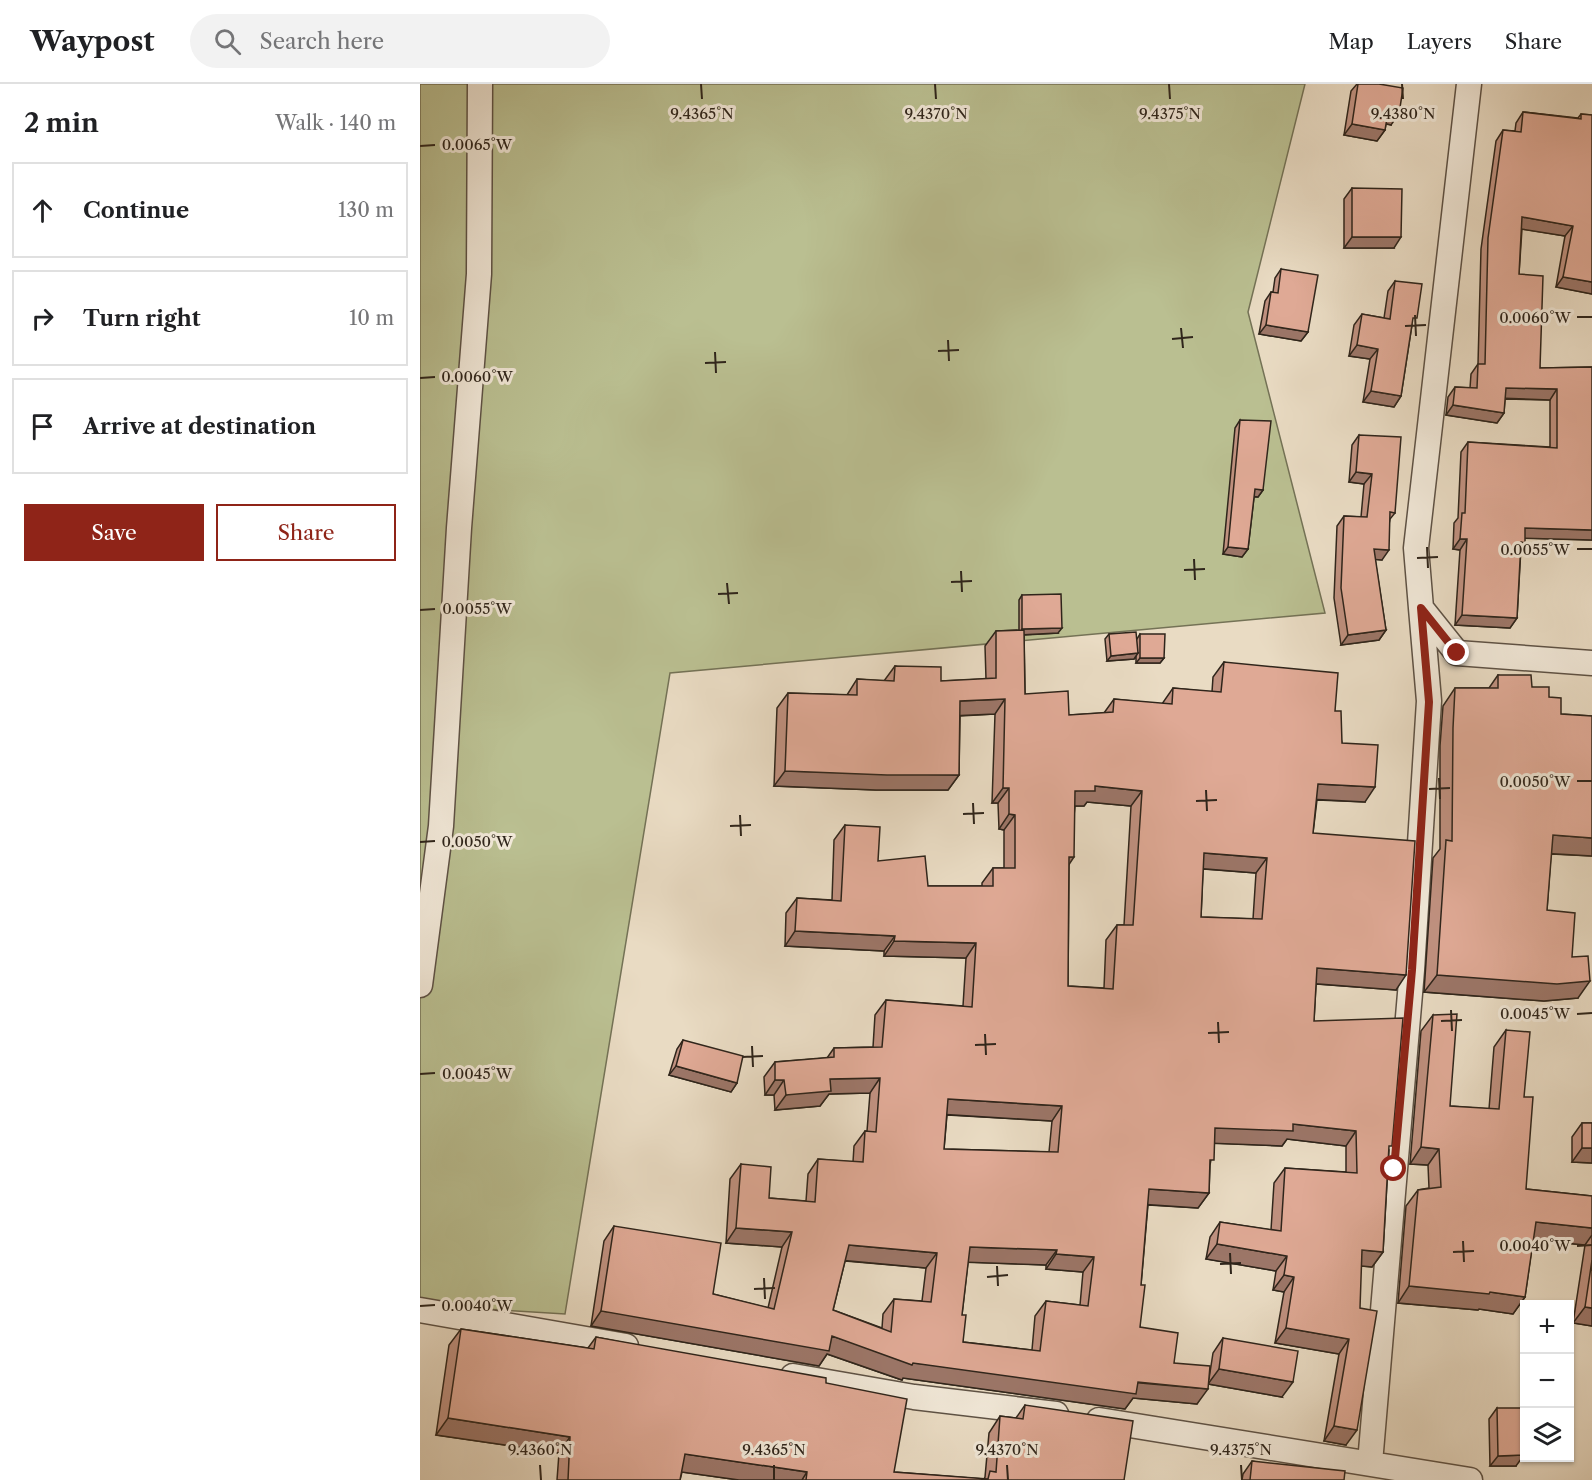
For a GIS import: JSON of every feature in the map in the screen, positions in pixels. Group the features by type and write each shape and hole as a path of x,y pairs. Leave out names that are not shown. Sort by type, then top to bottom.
{"street":[{"path":"420,985 441,826 459,528 479,274 480,84"},
{"path":"1370,1463 1412,970 1429,702 1416,548 1469,84"},
{"path":"1421,608 1457,653 1592,663"},
{"path":"420,1310 643,1349"},
{"path":"776,1373 914,1397 1010,1407 1145,1426 1470,1480"}],"green space":[{"path":"420,84 1305,84 1248,312 1325,613 670,673 565,1314 420,1305"}],"building":[{"path":"1358,84 1379,84 1403,88 1399,114 1388,112 1385,130 1352,124"},
{"path":"1523,112 1581,119 1581,114 1592,115 1592,282 1563,277 1573,226 1522,217 1519,274 1543,276 1540,368 1592,367 1592,530 1525,528 1525,543 1521,542 1517,618 1462,615 1467,539 1460,539 1462,513 1465,513 1468,442 1557,448 1557,389 1506,388 1504,413 1453,405 1455,387 1477,388 1478,364 1485,364 1488,238 1503,130 1521,132"},
{"path":"1352,188 1402,189 1401,237 1352,237"},
{"path":"1281,269 1318,275 1308,332 1266,325 1271,292 1278,293"},
{"path":"1395,281 1422,284 1417,318 1413,318 1401,396 1371,391 1378,349 1357,345 1362,314 1390,319"},
{"path":"1240,420 1271,421 1263,490 1255,489 1248,549 1228,547"},
{"path":"1359,435 1401,437 1395,513 1390,512 1389,550 1374,549 1386,630 1348,635 1341,588 1344,516 1367,517 1372,474 1356,472"},
{"path":"1061,594 1062,628 1022,629 1022,595"},
{"path":"1024,630 1025,694 1068,691 1069,715 1113,712 1114,699 1172,704 1173,688 1221,692 1224,662 1338,673 1335,711 1341,711 1342,743 1378,745 1375,787 1318,784 1313,833 1415,841 1406,975 1317,968 1314,1021 1403,1018 1392,1146 1389,1146 1383,1252 1362,1250 1360,1308 1377,1311 1357,1430 1334,1426 1349,1339 1286,1328 1294,1277 1284,1275 1287,1256 1217,1244 1220,1222 1281,1231 1285,1168 1357,1173 1356,1131 1293,1124 1293,1131 1215,1128 1214,1160 1210,1160 1209,1193 1149,1189 1141,1285 1145,1285 1140,1327 1178,1333 1174,1363 1210,1366 1208,1389 1138,1382 1136,1394 913,1363 912,1365 832,1336 829,1351 601,1311 614,1226 721,1243 713,1294 774,1309 792,1232 736,1228 741,1164 771,1167 769,1198 815,1202 818,1159 863,1162 865,1131 876,1132 880,1078 830,1079 831,1091 786,1095 784,1080 775,1080 775,1062 834,1057 834,1048 882,1047 886,1000 972,1007 976,943 894,941 895,936 795,931 797,898 841,901 845,825 880,827 878,861 925,856 928,886 993,886 993,868 1015,868 1015,815 1009,814 1009,788 1003,788 1005,699 960,701 959,775 887,775 785,771 788,693 857,695 857,679 894,681 895,666 941,667 941,681 996,678 996,631","holes":["1095,786 1142,791 1133,925 1117,925 1113,989 1068,986 1069,857 1074,857 1075,791 1095,791","1204,853 1267,858 1262,919 1201,917","948,1099 1062,1106 1058,1152 944,1149","849,1245 937,1253 931,1302 894,1299 891,1332 833,1310","970,1247 1057,1250 1056,1254 1094,1257 1088,1306 1046,1301 1040,1351 963,1342 966,1315 962,1315"]},
{"path":"1136,632 1138,653 1111,656 1109,634"},
{"path":"1140,634 1165,634 1164,658 1140,658"},
{"path":"1498,675 1531,675 1532,687 1549,687 1549,697 1561,698 1561,714 1592,716 1592,838 1553,835 1547,910 1575,913 1572,957 1588,956 1590,981 1557,984 1437,975 1446,840 1452,841 1455,688 1498,688"},
{"path":"1457,1014 1450,1106 1499,1109 1506,1030 1530,1032 1524,1097 1533,1097 1526,1189 1592,1196 1592,1228 1536,1222 1525,1297 1409,1286 1418,1190 1441,1187 1439,1149 1421,1147 1433,1015"},
{"path":"683,1040 743,1056 737,1083 676,1066"},
{"path":"1582,1123 1592,1123 1592,1148 1582,1148"},
{"path":"1592,1260 1592,1308 1585,1307"},
{"path":"461,1329 594,1349 596,1337 826,1378 826,1383 907,1399 894,1472 988,1479 990,1471 996,1472 1000,1416 1023,1419 1025,1405 1133,1421 1124,1480 806,1480 807,1472 685,1454 680,1480 568,1480 570,1437 448,1418"},
{"path":"1223,1338 1298,1351 1293,1382 1219,1369"},
{"path":"1497,1408 1520,1408 1520,1455 1498,1456"},
{"path":"1252,1461 1345,1471 1344,1480 1250,1480"}],"route":[{"path":"1394,1169 1412,970 1429,702 1421,608 1457,653"}]}
